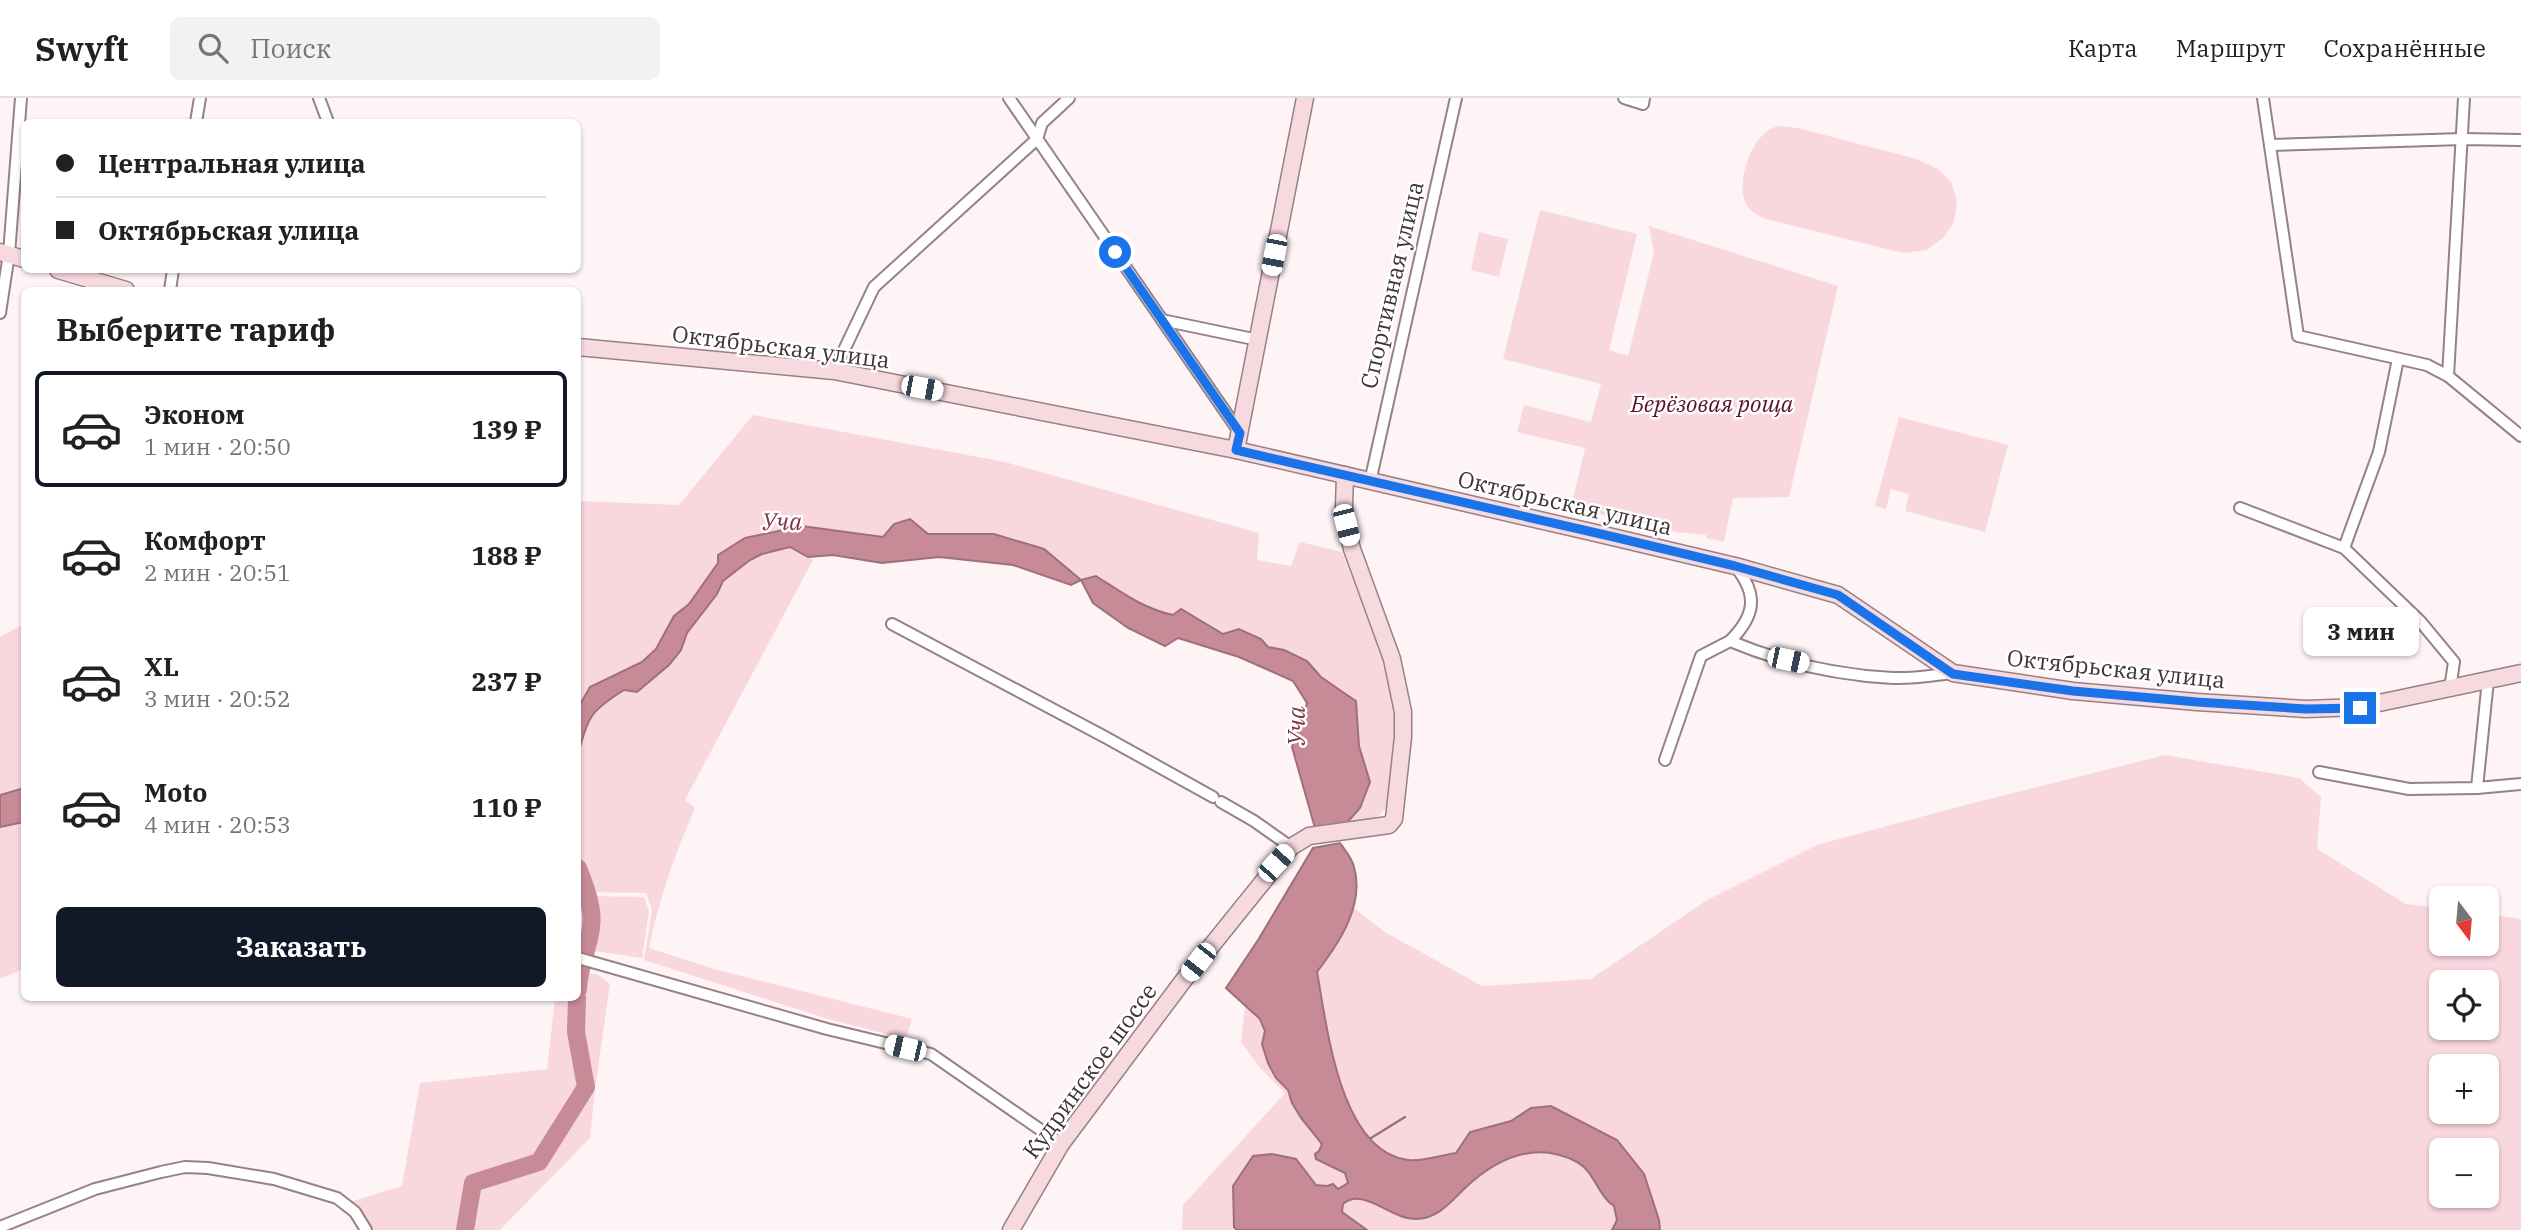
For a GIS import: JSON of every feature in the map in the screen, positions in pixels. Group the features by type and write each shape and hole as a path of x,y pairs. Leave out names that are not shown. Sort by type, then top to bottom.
{"street":[{"path":"0,313 11,255 21,98"},
{"path":"196,119 200,98"},
{"path":"319,98 327,119"},
{"path":"1009,98 1240,433"},
{"path":"834,371 874,286 1037,139 1042,123 1069,98"},
{"path":"1236,450 1304,98"},
{"name":"Спортивная улица","path":"1370,482 1456,98"},
{"path":"1624,98 1644,101"},
{"path":"2263,98 2298,336 2427,365 2448,376 2521,436"},
{"path":"2448,376 2464,98"},
{"path":"2270,145 2463,139 2521,140"},
{"path":"68,273 116,287"},
{"path":"1162,320 1258,340"},
{"name":"Октябрьская улица","path":"581,347 834,371 1236,450 1460,500 1735,566 1838,595 1953,674 2073,691 2306,709 2360,708 2521,673"},
{"path":"2344,548 2379,452 2398,359"},
{"name":"Кудринское шоссе","path":"1011,1230 1061,1144 1200,960 1291,847 1309,836 1390,825 1394,819 1403,712 1392,659 1349,537 1343,506 1345,475"},
{"path":"2240,508 2344,548 2420,621 2454,662 2450,689"},
{"path":"1665,760 1701,656 1730,641 1743,628 1751,612 1751,596 1746,580 1735,566"},
{"path":"892,624 1105,737 1254,821 1291,847"},
{"path":"1730,641 1766,656 1832,669 1895,678 1953,674"},
{"path":"2477,788 2488,680"},
{"path":"2319,772 2409,789 2521,784"},
{"path":"581,959 827,1030 931,1054 1061,1144"},
{"path":"0,1227 95,1189 185,1167 225,1169 300,1185 337,1198 355,1212 366,1230"}],"green space":[{"path":"1779,126 1798,128 1916,159 1938,169 1951,182 1957,201 1954,222 1944,237 1927,250 1903,253 1766,219 1749,208 1745,202 1743,181 1754,146 1761,136"},
{"name":"Берёзовая роща","path":"1540,210 1637,234 1609,350 1628,356 1654,252 1649,226 1838,286 1789,497 1733,498 1724,542 1706,538 1706,535 1676,532 1571,507 1585,448 1517,432 1524,405 1591,422 1601,384 1503,359"},
{"path":"1479,232 1508,239 1499,277 1471,270"},
{"path":"753,415 1005,462 1259,533 1257,560 1291,566 1300,542 1342,552 1396,693 1391,798 1382,813 1372,820 1344,826 1370,782 1359,746 1356,701 1321,677 1307,661 1284,650 1268,647 1261,639 1223,634 1207,626 1158,612 1081,580 1044,549 994,534 928,534 918,525 894,524 883,537 822,530 718,562 689,605 674,616 656,649 642,662 591,687 581,703 581,501 679,505"},
{"path":"1899,417 2008,445 1985,532 1905,511 1909,494 1891,489 1886,509 1875,506"},
{"path":"790,547 813,560 685,800 695,808 668,877 649,948 714,969 912,1019 906,1039 828,1019 644,960 652,910 646,893 586,892 586,928 581,937 581,743 587,721 597,708 624,690 637,692 681,650 687,633 717,594 723,581 762,554"},
{"path":"21,626 21,789 0,795 0,637"},
{"path":"2165,755 2299,778 2321,797 2317,849 2406,904 2429,907 2429,956 2499,956 2499,916 2521,919 2521,1230 1182,1230 1183,1205 1285,1093 1261,1069 1241,1042 1245,1007 1226,988 1335,948 1354,908 1385,932 1482,986 1591,979 1707,900 1817,845"},
{"path":"21,823 21,970 0,979 0,827"},
{"path":"592,896 644,897 649,911 642,958 593,951 581,946 589,929 594,929"},
{"path":"581,972 597,974 610,984 590,1138 500,1230 365,1230 340,1205 402,1186 420,1083 547,1069 555,1001 581,1001"}],"shaded area":[{"path":"910,519 928,534 994,534 1044,549 1081,580 1071,585 1013,565 939,557 882,563 833,555 808,557 790,547 762,554 723,581 717,594 687,633 681,650 669,665 637,692 624,690 597,710 588,723 581,744 581,703 590,687 642,662 656,649 674,616 689,604 718,563 718,555 745,538 802,526 883,537 894,524"},
{"path":"1096,576 1142,604 1173,615 1181,609 1223,634 1239,629 1261,639 1268,647 1284,650 1307,661 1321,677 1356,701 1359,746 1370,782 1360,808 1344,826 1315,828 1292,747 1307,703 1293,681 1239,657 1178,638 1165,646 1128,628 1093,603 1081,580"},
{"path":"21,789 21,823 0,827 0,795"},
{"path":"1340,843 1353,864 1356,895 1348,923 1317,972 1340,1082 1352,1111 1366,1134 1385,1152 1408,1160 1426,1159 1456,1153 1470,1132 1511,1121 1531,1108 1551,1106 1617,1140 1644,1174 1660,1230 1612,1230 1617,1220 1614,1206 1588,1171 1577,1162 1546,1153 1531,1153 1503,1161 1477,1178 1444,1208 1425,1218 1408,1218 1360,1199 1343,1204 1342,1212 1367,1230 1237,1230 1234,1227 1233,1186 1253,1156 1272,1154 1296,1159 1316,1185 1333,1184 1338,1189 1348,1183 1345,1173 1316,1159 1315,1154 1322,1144 1301,1118 1288,1090 1276,1078 1268,1063 1262,1044 1265,1031 1260,1019 1226,988 1313,848"}],"waterway":[{"path":"581,877 592,920 581,969"},
{"path":"465,1230 473,1183 539,1162 586,1087 576,1032 577,1001"},
{"path":"1371,1138 1405,1117"}],"route":[{"path":"1115,252 1240,433 1236,450 1735,566 1838,595 1953,674 2073,691 2197,702 2306,709 2360,708"}],"water label":[{"name":"Уча","path":"782,522"},
{"name":"Уча","path":"1297,726"}]}
